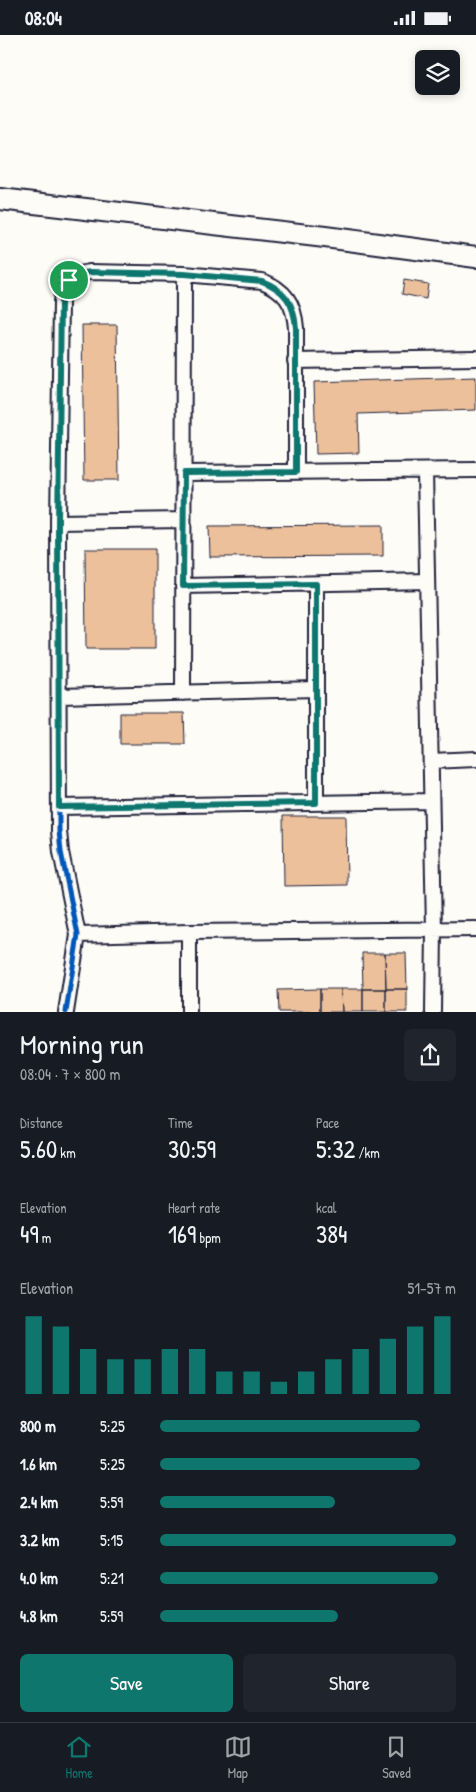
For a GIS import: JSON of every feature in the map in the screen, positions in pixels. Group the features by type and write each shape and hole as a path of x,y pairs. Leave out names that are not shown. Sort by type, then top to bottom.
{"main road":[{"path":"0,199 325,237 476,257"}],"street":[{"path":"66,1012 78,935 61,852 59,807 58,522 61,301 65,287 75,275 90,272 184,274 262,281 278,289 291,303 295,315 296,472"},
{"path":"183,693 184,274"},
{"path":"295,361 476,358"},
{"path":"184,473 476,470"},
{"path":"425,471 434,930 433,1012"},
{"path":"58,522 183,520"},
{"path":"183,586 428,581"},
{"path":"316,584 316,803"},
{"path":"60,696 316,689"},
{"path":"430,761 476,759"},
{"path":"59,807 431,801"},
{"path":"78,935 476,929"},
{"path":"189,932 189,1012"}],"building":[{"path":"404,280 428,284 426,299 402,294"},
{"path":"82,325 117,325 119,480 84,480"},
{"path":"476,377 476,410 358,414 359,453 316,454 314,382"},
{"path":"383,525 383,556 210,557 209,526"},
{"path":"85,549 155,549 155,649 86,649"},
{"path":"120,713 184,713 185,744 120,744"},
{"path":"283,816 346,816 347,885 284,886"},
{"path":"362,953 385,953 386,989 363,989"},
{"path":"385,953 406,953 407,989 386,989"},
{"path":"320,989 320,1012 279,1012 278,990"},
{"path":"320,989 341,989 342,1012 320,1012"},
{"path":"341,989 363,989 363,1012 342,1012"},
{"path":"363,989 386,989 386,1012 363,1012"},
{"path":"386,989 407,989 407,1012 386,1012"}],"cycle path":[{"path":"66,1012 78,935 61,852 59,831 58,522 61,302 66,285 78,275 90,272 184,274 262,281 282,293 293,311 296,328 296,472"}],"route":[{"path":"90,272 184,274 262,281 274,285 291,303 295,315 296,328 296,472 184,473 183,586 316,584 316,803 59,807 58,522 61,301 62,294 69,280 75,275 90,272"}]}
